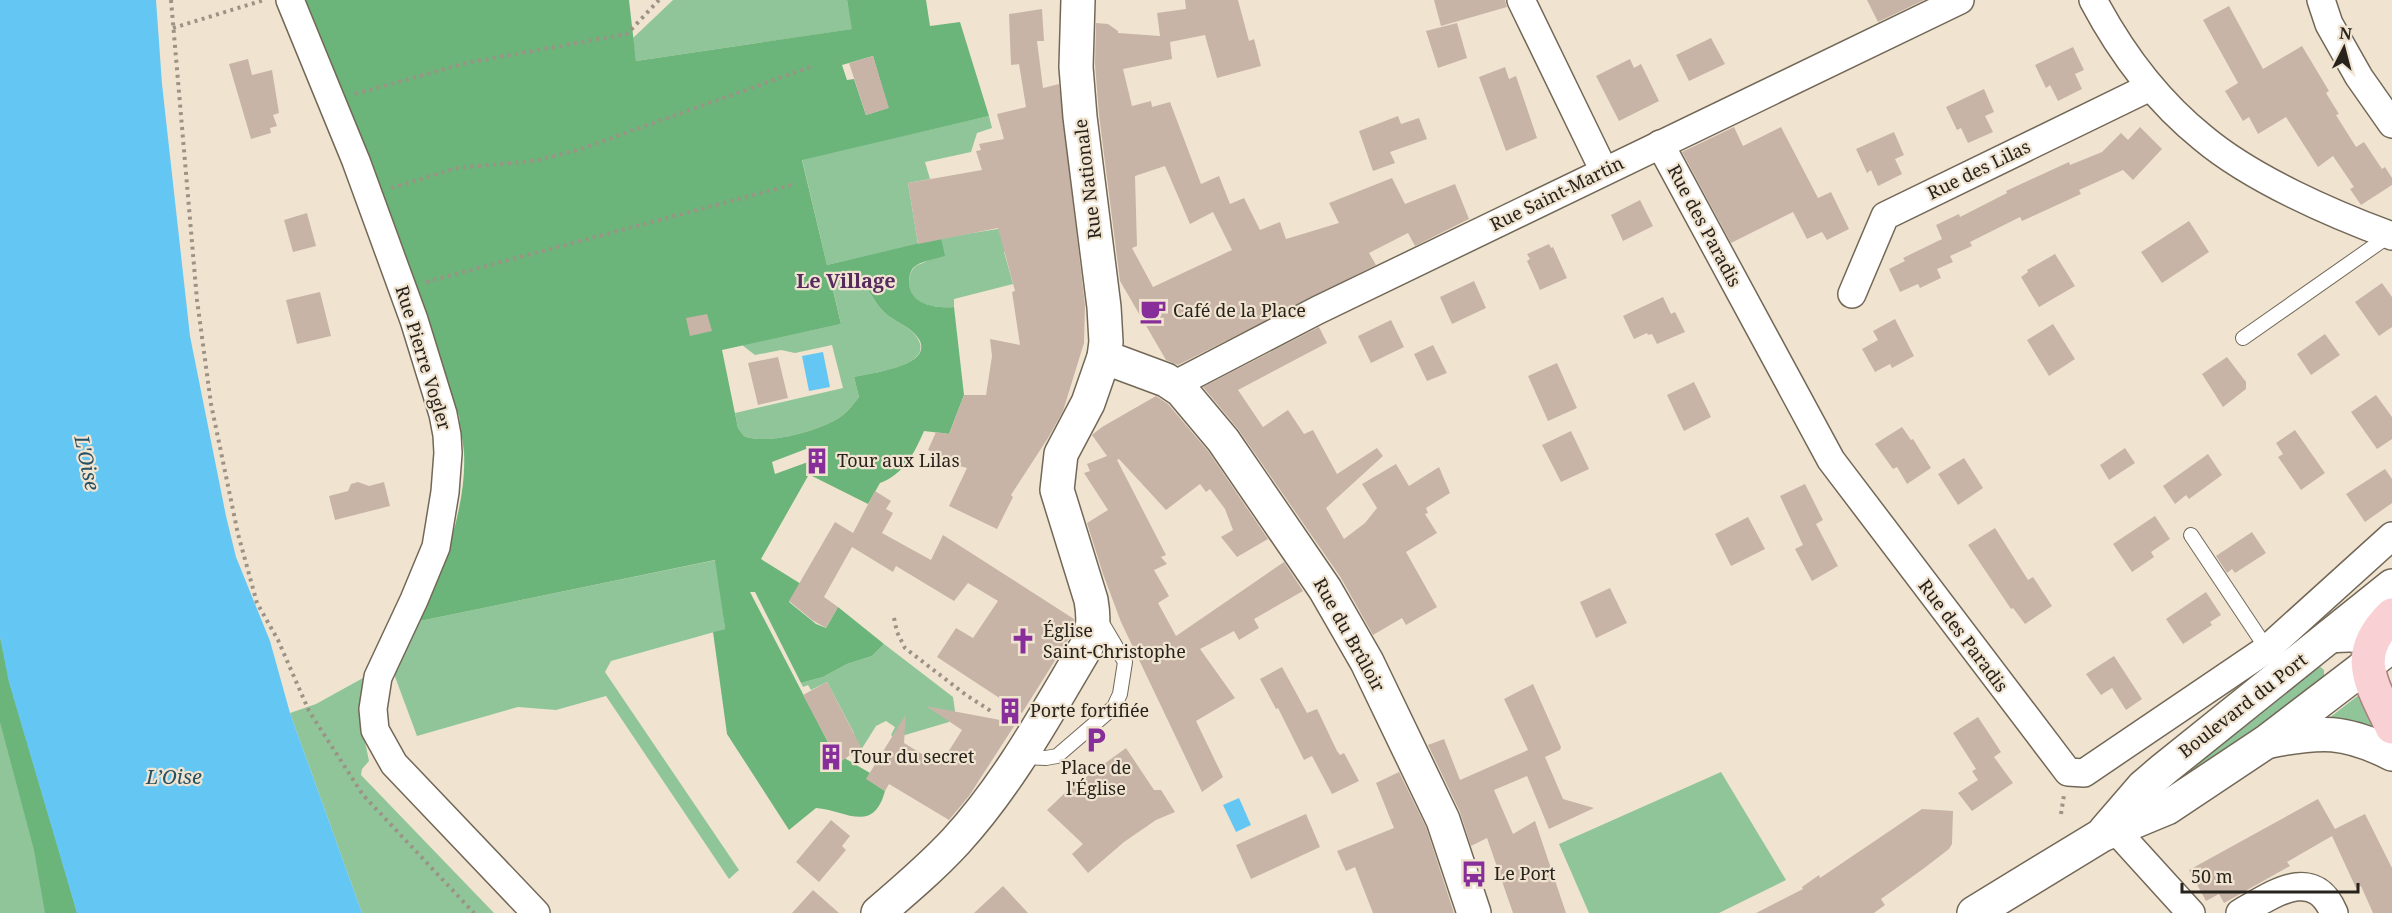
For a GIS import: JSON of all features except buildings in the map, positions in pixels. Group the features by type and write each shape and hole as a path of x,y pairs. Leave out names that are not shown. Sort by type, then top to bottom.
{"main road":[{"path":"2383,647 2376,692 2392,727"}],"street":[{"name":"Rue Pierre Vogler","path":"290,0 332,101 402,289 443,414 448,453 441,528 436,547 378,677 373,700 373,723 379,740 394,764 536,913"},
{"name":"Rue Nationale","path":"1078,0 1077,67 1080,117 1106,329 1104,357 1082,415 1061,454 1057,490 1092,606"},
{"path":"1521,0 1604,171"},
{"name":"Rue Saint-Martin","path":"1165,380 1318,310 1960,0"},
{"path":"2093,0 2150,87 2203,138 2236,162 2334,213 2391,236"},
{"path":"2321,0 2329,24 2360,77 2392,124"},
{"name":"Rue des Lilas","path":"1852,294 1884,216 2150,87"},
{"name":"Rue des Paradis","path":"1660,144 1831,460 2062,768 2068,772 2084,772 2267,649 2392,536"},
{"path":"1104,357 1165,380"},
{"name":"Rue du Brûloir","path":"1165,380 1222,440 1286,531 1348,628 1367,662 1443,820 1474,913"},
{"name":"Boulevard du Port","path":"2109,830 2143,787 2163,769 2392,586"},
{"path":"878,913 942,856 970,825 1015,765 1086,647 1093,627 1092,606"},
{"path":"2330,636 2361,635 2383,647"},
{"name":"Boulevard du Port","path":"1974,913 2109,830 2167,808 2266,742 2383,647"},
{"path":"2266,742 2302,735 2337,734 2364,740 2392,754"},
{"path":"2109,830 2182,904"},
{"path":"2240,913 2278,892 2303,886 2327,898 2334,913"}],"lane":[{"path":"2243,338 2391,236"},
{"path":"2191,535 2267,649"},
{"path":"1015,765 1057,756 1116,704 1122,686 1125,662 1092,606"}],"path":[{"path":"171,0 197,300 211,404 238,534 257,603 278,640 309,711 363,795 474,913"},
{"path":"172,28 264,0"},
{"path":"332,101 466,63 627,34 659,0"},
{"path":"368,195 457,168 534,161 578,150 813,66"},
{"path":"402,289 795,184"},
{"path":"894,618 897,632 905,648 966,695 994,713"}],"green space":[{"path":"301,0 629,0 636,61 852,29 847,0 926,0 930,26 960,22 989,116 802,160 827,265 941,238 945,256 913,268 909,278 910,290 919,301 925,304 954,307 964,395 949,434 924,431 902,469 880,483 868,504 812,476 815,470 826,466 827,459 823,453 814,452 810,456 806,449 772,462 775,474 808,462 812,469 761,559 801,584 789,602 816,624 826,628 838,607 884,644 872,656 847,664 823,677 801,683 755,592 750,592 830,746 821,753 822,762 828,766 834,766 841,756 870,773 867,779 885,791 880,804 873,812 857,817 816,808 789,830 727,734 713,632 725,629 715,560 420,621 437,582 457,517 464,473 459,416","holes":["873,56 888,108 866,115 854,79 847,80 842,65","848,280 866,288 884,312 917,336 921,350 908,363 854,377 859,397 843,415 834,421 809,431 780,438 754,439 744,436 738,428 722,350 841,324 831,282"]},
{"path":"673,0 847,0 853,29 636,61 633,38"},
{"path":"989,116 992,128 977,133 971,152 925,162 930,179 908,183 918,244 827,265 802,159"},
{"path":"1023,225 1021,246 1004,252 1013,284 954,299 954,307 925,304 914,297 910,291 911,272 929,259 941,238"},
{"path":"848,280 866,288 884,312 916,336 920,350 916,357 908,363 885,371 854,377 859,397 843,415 834,421 809,431 780,438 754,439 744,436 738,428 735,413 843,388 832,345 795,353 781,350 755,355 742,345 841,324 831,281"},
{"path":"716,560 725,629 611,661 605,672 739,870 729,879 606,696 556,710 518,707 417,736 394,674 420,621"},
{"path":"0,637 77,913 0,913"},
{"path":"0,637 9,682 77,913 45,913 34,850 0,722"},
{"path":"884,644 953,697 955,711 949,722 895,738 891,735 895,727 886,721 876,726 856,758 833,744 854,733 827,682 811,690 808,685 803,687 801,683 823,677 847,664 872,656"},
{"path":"2317,664 2324,670 2324,680 2168,796 2160,782"},
{"path":"363,678 365,696 362,727 369,761 362,769 361,775 494,913 362,913 290,713 316,704"},
{"path":"2360,694 2376,727 2369,731 2324,722"},
{"path":"1721,772 1786,880 1719,913 1589,913 1559,844"}],"water":[{"name":"L’Oise","path":"0,0 156,0 162,84 190,336 226,516 236,557 270,641 290,713 362,913 77,913 9,682 0,637"},
{"path":"823,352 830,387 809,391 802,356"},
{"path":"1239,798 1251,825 1236,832 1223,805"}],"place":[{"name":"Café de la Place","path":"1153,311"},
{"name":"Tour aux Lilas","path":"817,461"},
{"name":"Église Saint-Christophe","path":"1023,641"},
{"name":"Porte fortifiée","path":"1010,711"},
{"name":"Place de l'Église","path":"1096,740"},
{"name":"Tour du secret","path":"831,757"},
{"name":"Le Port","path":"1474,874"}],"district":[{"name":"Le Village","path":"846,281"}],"water label":[{"name":"L'Oise","path":"87,463"}]}
